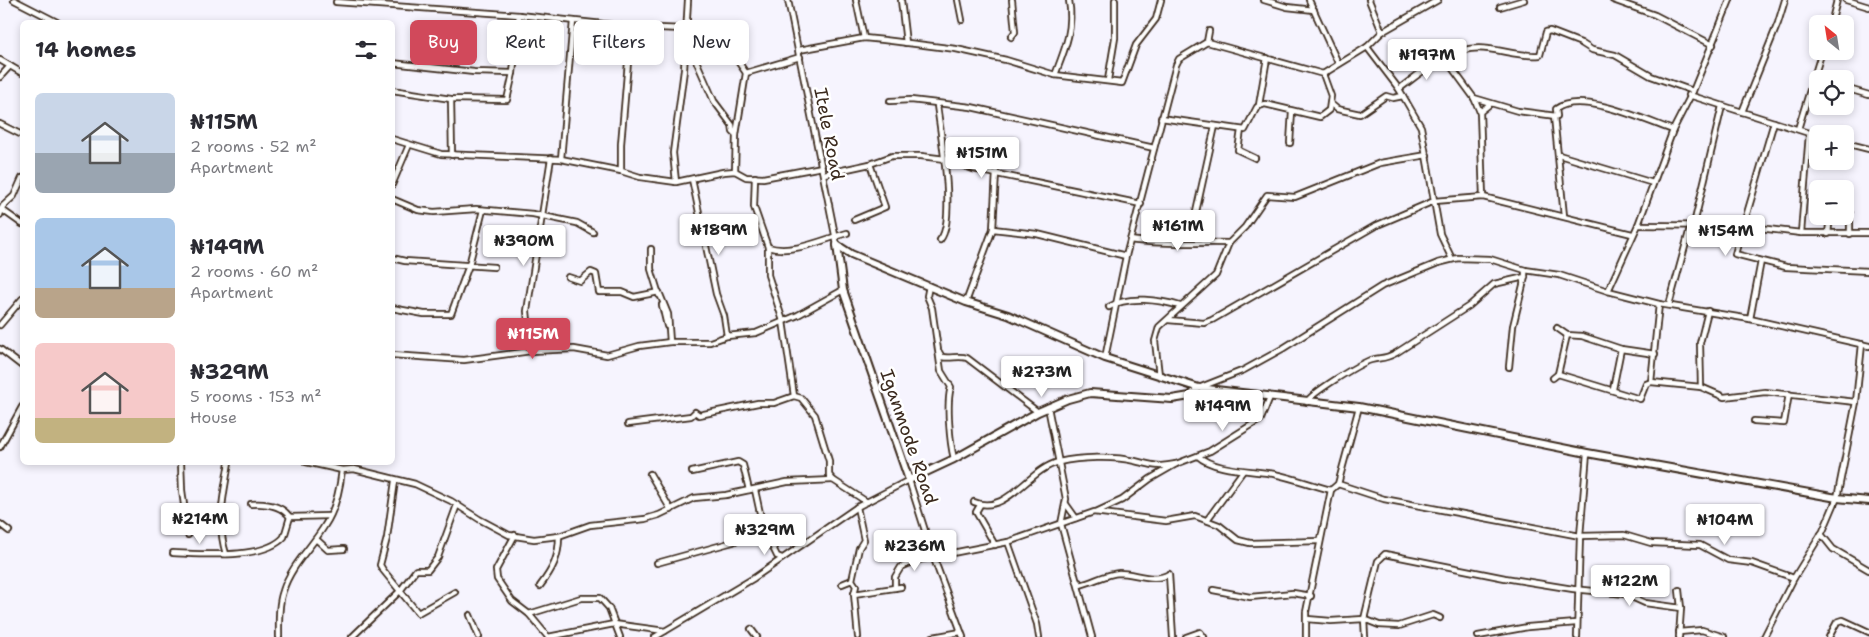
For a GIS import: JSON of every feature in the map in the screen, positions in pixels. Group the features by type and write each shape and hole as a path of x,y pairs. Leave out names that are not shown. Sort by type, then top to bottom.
{"street":[{"path":"14,0 52,20"},
{"path":"686,20 688,0"},
{"name":"Itele Road","path":"788,0 837,245"},
{"path":"856,0 864,38"},
{"path":"902,0 906,43"},
{"path":"958,0 962,20"},
{"path":"1011,37 1015,32 1012,0"},
{"path":"1055,75 1069,40 1071,17 1068,0"},
{"path":"1108,80 1115,38 1115,0"},
{"path":"799,50 864,38 956,50 1006,60 1055,75 1122,83 1136,44 1156,19 1161,0"},
{"path":"1264,0 1287,7 1314,10"},
{"path":"1309,0 1338,63"},
{"path":"1368,0 1382,32"},
{"path":"1323,74 1367,46 1382,32 1430,2 1438,0"},
{"path":"1500,7 1524,0"},
{"path":"1613,0 1655,15 1713,45"},
{"path":"1608,291 1632,234 1638,225 1673,130 1713,45 1730,0"},
{"path":"1742,112 1778,23 1785,0"},
{"path":"1833,15 1837,0"},
{"path":"1846,0 1869,7"},
{"path":"336,2 519,15 573,21 560,159"},
{"path":"395,90 451,99 507,100 513,72 519,15"},
{"path":"1207,42 1209,31"},
{"path":"1399,89 1444,57 1469,48 1484,48 1537,56 1541,53 1546,32 1550,31 1581,43 1592,50 1615,55 1651,76 1722,106 1809,134 1801,233"},
{"path":"1105,358 1126,256 1141,204 1161,118 1179,59 1207,42 1323,74"},
{"path":"1367,46 1399,89 1421,127 1440,234 1452,259"},
{"path":"746,73 800,57"},
{"path":"1444,57 1474,98 1480,112 1483,197"},
{"path":"1161,118 1241,130 1248,128 1259,105 1267,58"},
{"path":"0,60 20,72"},
{"path":"395,63 474,72 513,72"},
{"path":"621,170 620,144 627,65"},
{"path":"676,182 673,153 684,65"},
{"path":"698,65 714,101 732,125 733,132 736,135"},
{"path":"735,171 736,135 746,73 740,65"},
{"path":"0,77 10,66"},
{"path":"1259,105 1265,104 1320,117 1327,114 1331,104 1331,96 1323,74"},
{"path":"1854,91 1869,95"},
{"path":"1798,129 1809,92"},
{"path":"1331,104 1337,109 1360,114 1386,96 1393,98 1403,96"},
{"path":"1474,98 1518,111 1557,116"},
{"path":"451,99 452,155"},
{"path":"890,101 911,100 937,105 971,106 1154,148"},
{"path":"1564,216 1554,116 1557,116 1556,109 1561,106 1586,102 1673,130"},
{"path":"1480,112 1490,104"},
{"path":"937,105 945,159 947,212 944,236 940,240"},
{"path":"1669,305 1691,226 1695,220 1722,106"},
{"path":"1290,144 1292,111"},
{"path":"1774,122 1735,254 1786,267 1869,271"},
{"path":"0,124 20,134"},
{"path":"1174,215 1194,216 1196,212 1215,126"},
{"path":"1241,130 1238,150 1255,158"},
{"path":"395,140 452,155 560,159 621,170 640,177 676,182 735,171 746,177 755,177 788,175 822,167"},
{"path":"395,177 409,145"},
{"path":"1854,145 1869,149"},
{"path":"1159,375 1155,341 1159,327 1216,275 1229,243 1245,227 1268,195 1295,197 1380,163 1427,155"},
{"path":"1559,155 1653,182"},
{"path":"824,174 870,164 892,156 945,159 973,168 1141,204"},
{"path":"531,351 527,311 550,158"},
{"path":"854,220 885,206 870,164"},
{"path":"966,302 993,229 996,172"},
{"path":"755,177 754,207 768,247 769,280 784,321 794,396"},
{"path":"692,179 716,294 724,316 727,336"},
{"path":"0,215 2,208 14,196 20,182"},
{"path":"1168,320 1204,323 1212,320 1375,226 1434,201 1483,197 1632,234"},
{"path":"395,200 418,210 434,212 483,210 577,222 593,232"},
{"path":"2,208 20,222"},
{"path":"395,308 424,314 451,314 469,265 483,210"},
{"path":"1638,225 1743,226 1801,233 1869,233"},
{"path":"1828,234 1829,225"},
{"path":"1850,225 1850,234"},
{"path":"993,229 1037,234 1126,256"},
{"path":"768,247 775,249 791,248 847,233"},
{"path":"1130,240 1160,244 1188,242 1229,243"},
{"path":"837,245 851,254 966,302 1008,316 1105,358 1199,388 1359,407 1587,453 1837,498 1869,501"},
{"name":"Iganmode Road","path":"837,245 843,290 909,480 933,556 962,635"},
{"path":"650,250 651,269 668,314 670,342"},
{"path":"839,256 851,254"},
{"path":"395,259 405,262 494,267"},
{"path":"655,637 666,632 782,558 857,507 909,480 954,460 1048,407 1082,394 1172,399 1190,396 1199,388 1244,370 1282,349 1374,290 1452,259 1490,259 1525,270 1559,275 1608,291 1659,304 1750,319 1869,346"},
{"path":"1750,319 1761,261"},
{"path":"1509,367 1513,326 1525,270"},
{"path":"568,277 580,281 591,272 596,274 599,292 622,292 634,297 659,292"},
{"path":"1307,402 1310,396 1344,373 1371,360 1384,360 1421,338 1484,295 1494,284 1525,277"},
{"path":"929,286 927,296 932,308 942,371 951,387 947,397 951,422 948,437 954,460"},
{"path":"395,355 464,360 531,351 588,350 606,355 639,346 670,342 710,342 727,336 756,333 784,321 843,290"},
{"path":"0,325 20,300"},
{"path":"1109,307 1116,302 1159,300 1180,306"},
{"path":"1651,382 1659,304"},
{"path":"1701,387 1699,347 1708,311"},
{"path":"1557,328 1567,335 1582,336 1621,349 1655,354"},
{"path":"1553,378 1558,374 1567,335"},
{"path":"1764,637 1794,578 1821,534 1837,498 1856,402 1862,344"},
{"path":"0,349 20,364"},
{"path":"1613,389 1621,349"},
{"path":"938,351 942,357 962,356 967,358 1038,412"},
{"path":"1558,374 1613,389 1640,399 1646,384 1651,382 1701,387 1724,397 1766,392 1856,402"},
{"path":"1754,421 1784,423 1789,394"},
{"path":"628,424 691,416 695,412 699,415 758,403 774,403 794,396 807,403 815,415 828,460 829,475 833,480 867,502"},
{"path":"974,502 980,505 987,505 1008,498 1026,480 1058,462 1108,457 1135,461 1158,468 1210,452 1261,419 1270,397"},
{"path":"1048,407 1066,504 1076,518"},
{"path":"1306,637 1306,619 1331,490 1338,484 1359,407"},
{"path":"0,447 20,411"},
{"path":"1577,637 1576,623 1580,589 1578,587 1580,536 1587,453"},
{"path":"1198,456 1209,462 1243,471 1273,474 1331,490"},
{"path":"692,472 738,462 743,465 749,490"},
{"path":"895,588 896,577 901,567 933,556 1008,542 1094,512 1122,500 1155,476 1176,464"},
{"path":"181,465 182,490 188,535"},
{"path":"226,554 220,533 222,501 228,465"},
{"path":"320,465 342,470 354,469 395,481 408,482 433,491 509,535 534,539 559,536 590,525 645,519 670,510 694,498 756,490 787,482 833,480"},
{"path":"1678,467 1837,498"},
{"path":"279,637 280,605 284,590 295,567 316,539 329,516 339,487 342,470"},
{"path":"1207,520 1243,471"},
{"path":"650,474 670,510"},
{"path":"825,480 829,475"},
{"path":"395,481 387,538 380,565 418,614 455,592"},
{"path":"1338,484 1384,499 1580,536 1624,535 1651,543 1700,545 1728,560 1752,563 1794,578"},
{"path":"756,490 763,527 777,556 782,558"},
{"path":"251,504 270,505 285,512 290,517 329,516"},
{"path":"1066,504 1061,524 1079,581 1092,637"},
{"path":"980,505 976,512 978,518 994,545"},
{"path":"352,637 400,591 416,570 428,570 438,557 457,506"},
{"path":"857,507 864,540 859,548 852,580 856,586 854,594 858,637"},
{"path":"1094,512 1166,521 1190,515 1225,528 1238,540 1250,543 1320,541"},
{"path":"174,553 226,554 259,549 279,542 285,535 290,517"},
{"path":"0,524 9,531"},
{"path":"657,563 733,542 763,527"},
{"path":"1821,534 1833,549 1869,570"},
{"path":"515,535 496,570 496,577 512,601 530,614 548,637 614,624 666,632"},
{"path":"540,586 554,567 559,552 559,536"},
{"path":"316,539 328,550 344,550"},
{"path":"1008,542 1040,637"},
{"path":"1366,637 1364,619 1378,561 1385,554 1426,560 1460,570 1473,570 1505,578 1625,594 1645,603 1681,608"},
{"path":"1079,581 1080,585 1091,583 1117,573 1163,578 1169,574 1173,637"},
{"path":"842,584 852,580"},
{"path":"854,594 902,587"},
{"path":"1213,590 1250,597 1293,594 1311,596"},
{"path":"1680,590 1679,634 1702,630 1724,637"},
{"path":"530,614 566,602 591,597 606,602 620,637"},
{"path":"1306,619 1331,621 1364,619 1378,625 1399,626 1433,615 1440,618"},
{"path":"470,616 480,637"},
{"path":"608,625 612,617"},
{"path":"1829,637 1837,622 1843,620 1869,632"},
{"path":"1478,636 1528,627 1576,623"},
{"path":"751,629 757,637"},
{"path":"1186,637 1200,632 1204,637"},
{"path":"933,637 962,635"}]}
